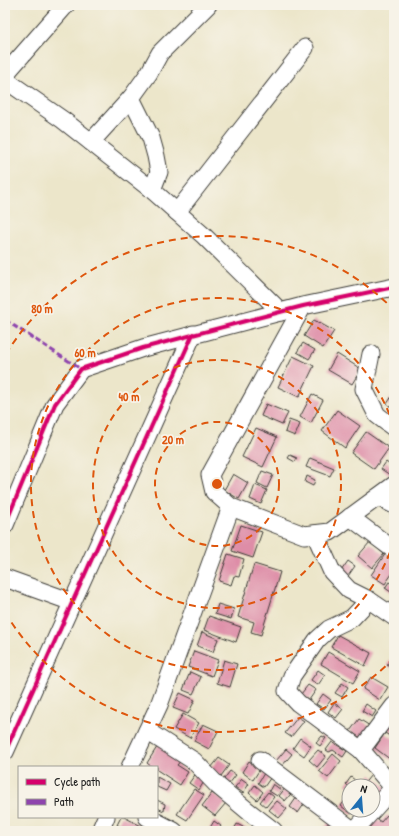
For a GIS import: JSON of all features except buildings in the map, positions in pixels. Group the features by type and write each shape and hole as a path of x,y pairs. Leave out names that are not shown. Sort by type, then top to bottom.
{"street":[{"path":"66,5 8,71 7,81 63,120 152,190 204,236 281,312"},
{"path":"91,142 131,98 149,73 160,54 208,5"},
{"path":"177,212 305,48"},
{"path":"131,98 150,138 156,156 159,172 152,190"},
{"path":"5,525 55,404 81,369 143,348 193,334 303,306 394,287"},
{"path":"303,306 210,475 214,492 231,507 304,535 330,532 394,485"},
{"path":"5,752 193,334"},
{"path":"372,354 364,389 376,414 394,428"},
{"path":"378,497 394,505"},
{"path":"130,766 159,705 231,507"},
{"path":"350,517 394,550"},
{"path":"315,534 332,572 349,590 369,600 394,618"},
{"path":"5,578 72,602"},
{"path":"260,760 354,831 392,789 391,785 361,750 298,703 287,691 292,676 317,640 329,629 352,618 369,600"},
{"path":"361,750 394,706"},
{"path":"147,731 194,761 218,786 274,831"},
{"path":"100,831 106,818"},
{"path":"148,818 174,831"}],"marked path":[{"path":"5,320 81,369"}],"cycle path":[{"path":"5,525 55,404 81,369 143,348 303,306 394,287"},
{"path":"5,752 193,334"}]}
